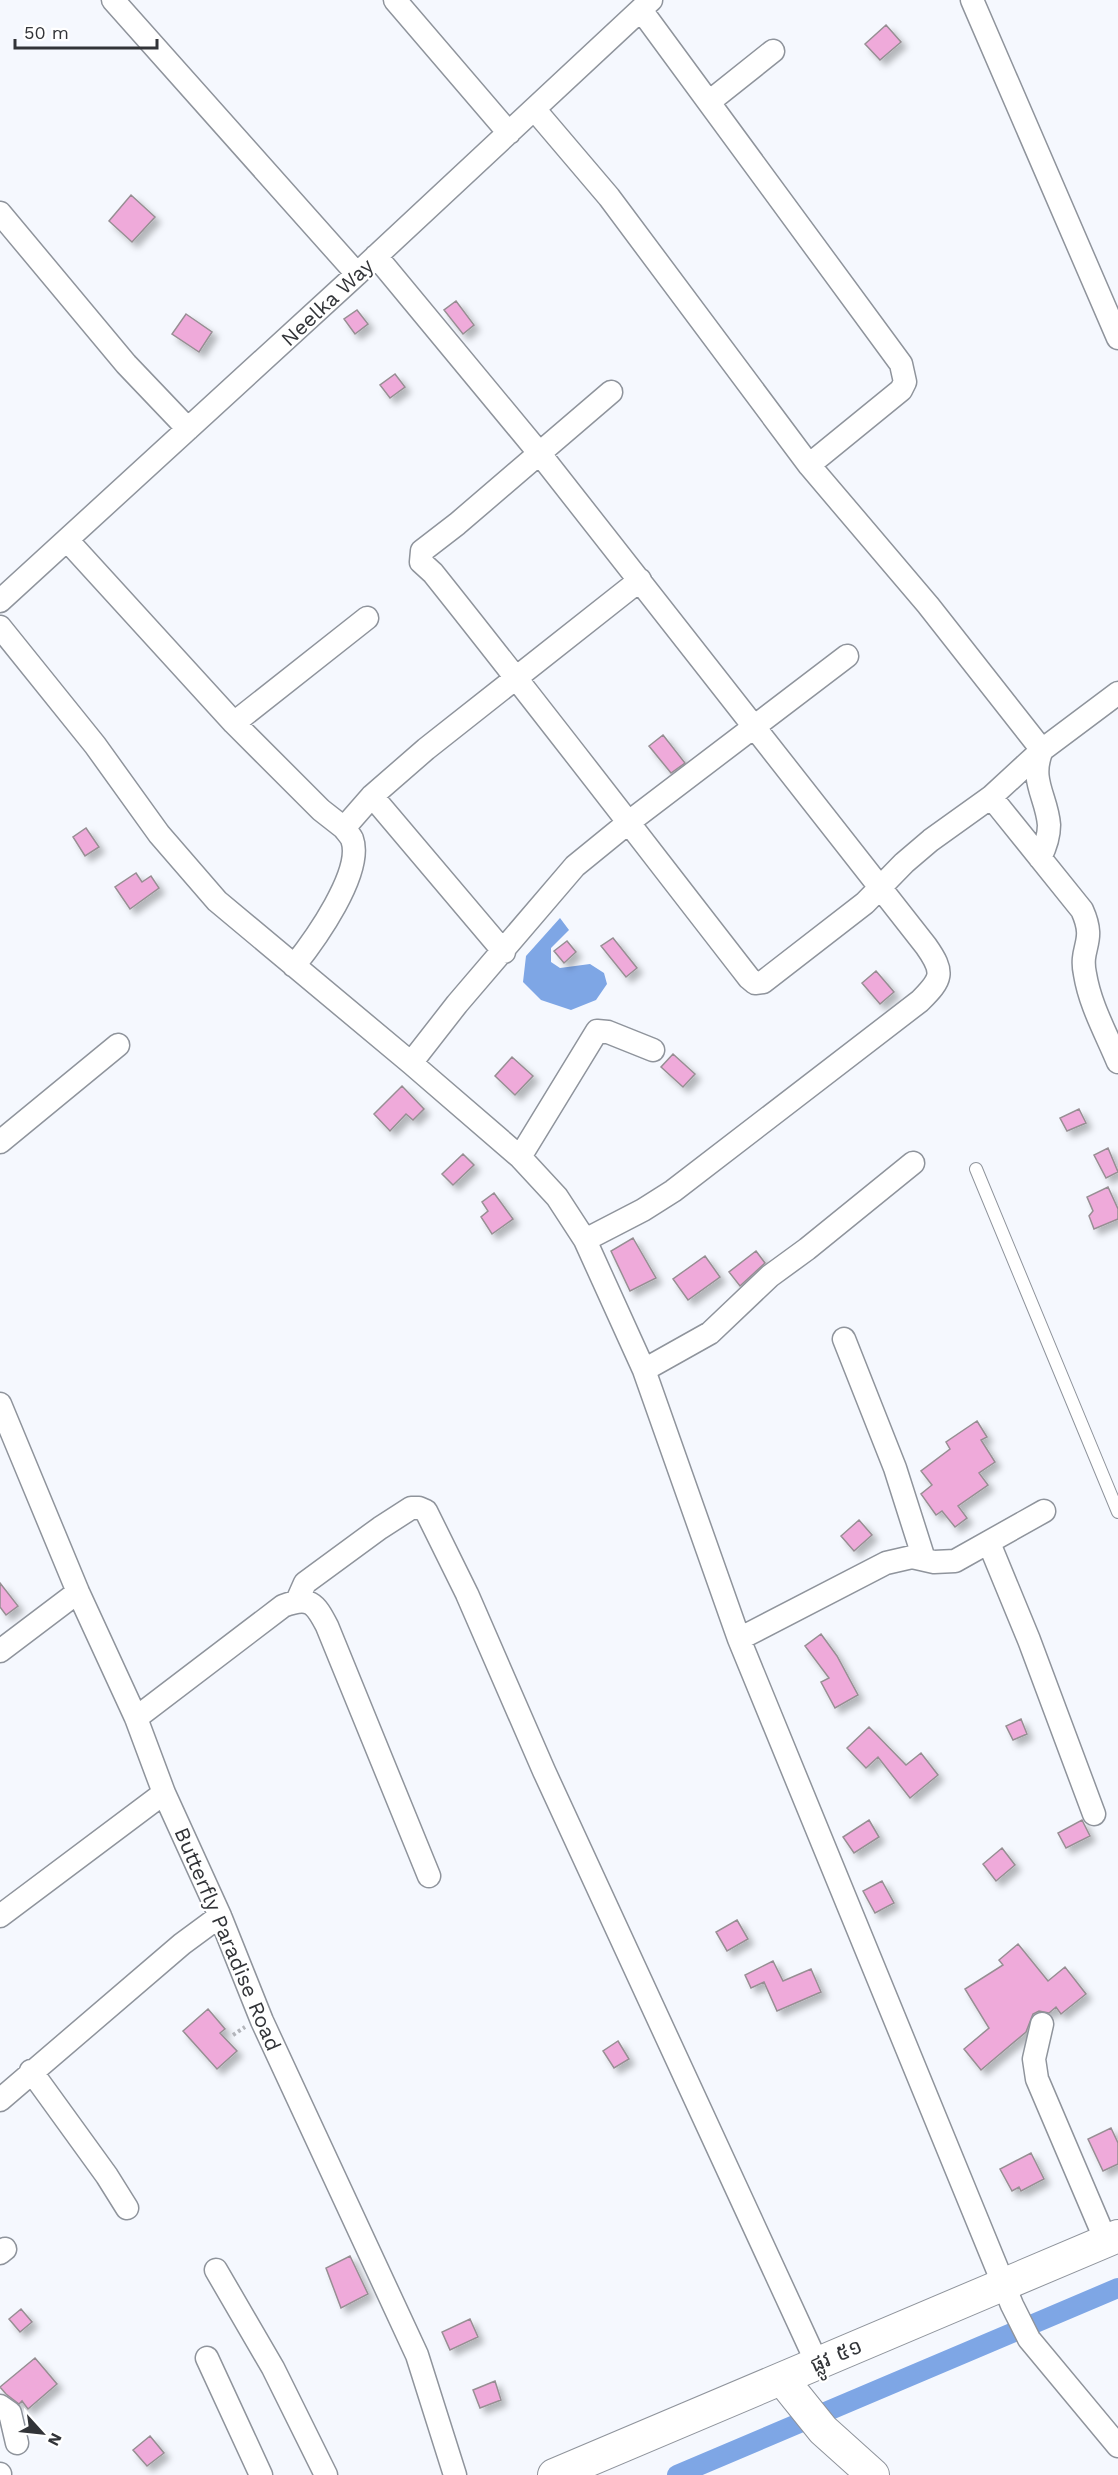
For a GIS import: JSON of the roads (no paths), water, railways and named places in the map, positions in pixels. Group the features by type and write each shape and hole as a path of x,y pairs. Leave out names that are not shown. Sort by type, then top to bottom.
{"main road":[{"name":"ផ្លូវ ៥១","path":"554,2475 817,2363 1008,2294 1112,2239"},
{"path":"782,2379 814,2420 873,2475"}],"street":[{"path":"113,0 357,274"},
{"path":"395,0 509,133"},
{"path":"972,0 1118,338"},
{"path":"646,5 710,102 902,364 904,382 894,398 809,465"},
{"name":"Neelka Way","path":"0,600 357,274 646,5"},
{"path":"710,102 772,51"},
{"path":"534,110 609,197 809,465 928,605 1042,750"},
{"path":"0,213 126,364 188,429"},
{"path":"376,256 540,454 640,580 935,959 939,969 939,978 935,986 920,1000 698,1174 643,1210 585,1240"},
{"path":"611,392 421,554 421,562 433,573 516,680 574,749 755,983 763,982 831,931 865,903 878,888 931,840 992,797 1042,750 1118,693"},
{"path":"67,540 234,723 351,837 354,851 344,887 332,912 294,966"},
{"path":"344,828 372,795 426,749 640,580"},
{"path":"234,723 367,618"},
{"path":"0,627 95,745 159,834 217,901 520,1157 557,1197 585,1240 644,1370 739,1639 1008,2294 1029,2339 1118,2446"},
{"path":"411,1063 457,1004 575,867 630,822 847,656"},
{"path":"1040,858 1045,847 1049,824 1036,771 1042,750"},
{"path":"372,795 504,952"},
{"path":"992,797 1082,910 1089,925 1090,934 1084,956 1084,972 1090,998 1118,1062"},
{"path":"520,1157 597,1030 654,1050"},
{"path":"0,1142 118,1045"},
{"path":"644,1370 710,1333 770,1276 913,1163"},
{"path":"844,1339 895,1468 924,1559"},
{"name":"Butterfly Paradise Road","path":"2,1416 78,1592 136,1718 164,1793 220,1916 262,2021 417,2355 454,2471"},
{"path":"297,1601 305,1583 380,1528 411,1508 426,1511 467,1594 544,1771 817,2363"},
{"path":"739,1639 886,1563 903,1558 945,1563 955,1561 1044,1511"},
{"path":"989,1543 1029,1640 1094,1814"},
{"path":"0,1651 78,1592"},
{"path":"136,1718 283,1606 297,1601 309,1602 318,1609 327,1626 429,1876"},
{"path":"0,1916 164,1793"},
{"path":"0,2100 31,2071 182,1944 220,1916"},
{"path":"1042,2024 1034,2059 1037,2079 1112,2239"},
{"path":"31,2071 107,2176 127,2208"},
{"path":"216,2270 273,2368 326,2475"},
{"path":"207,2358 261,2475"},
{"path":"0,2406 10,2413 17,2443"}],"lane":[{"path":"976,1169 1118,1512"}],"water":[{"path":"560,918 569,930 551,948 551,962 560,968 590,964 604,973 607,984 596,1000 571,1010 541,1000 523,982 526,956"}],"waterway":[{"path":"677,2475 1118,2288"}]}
